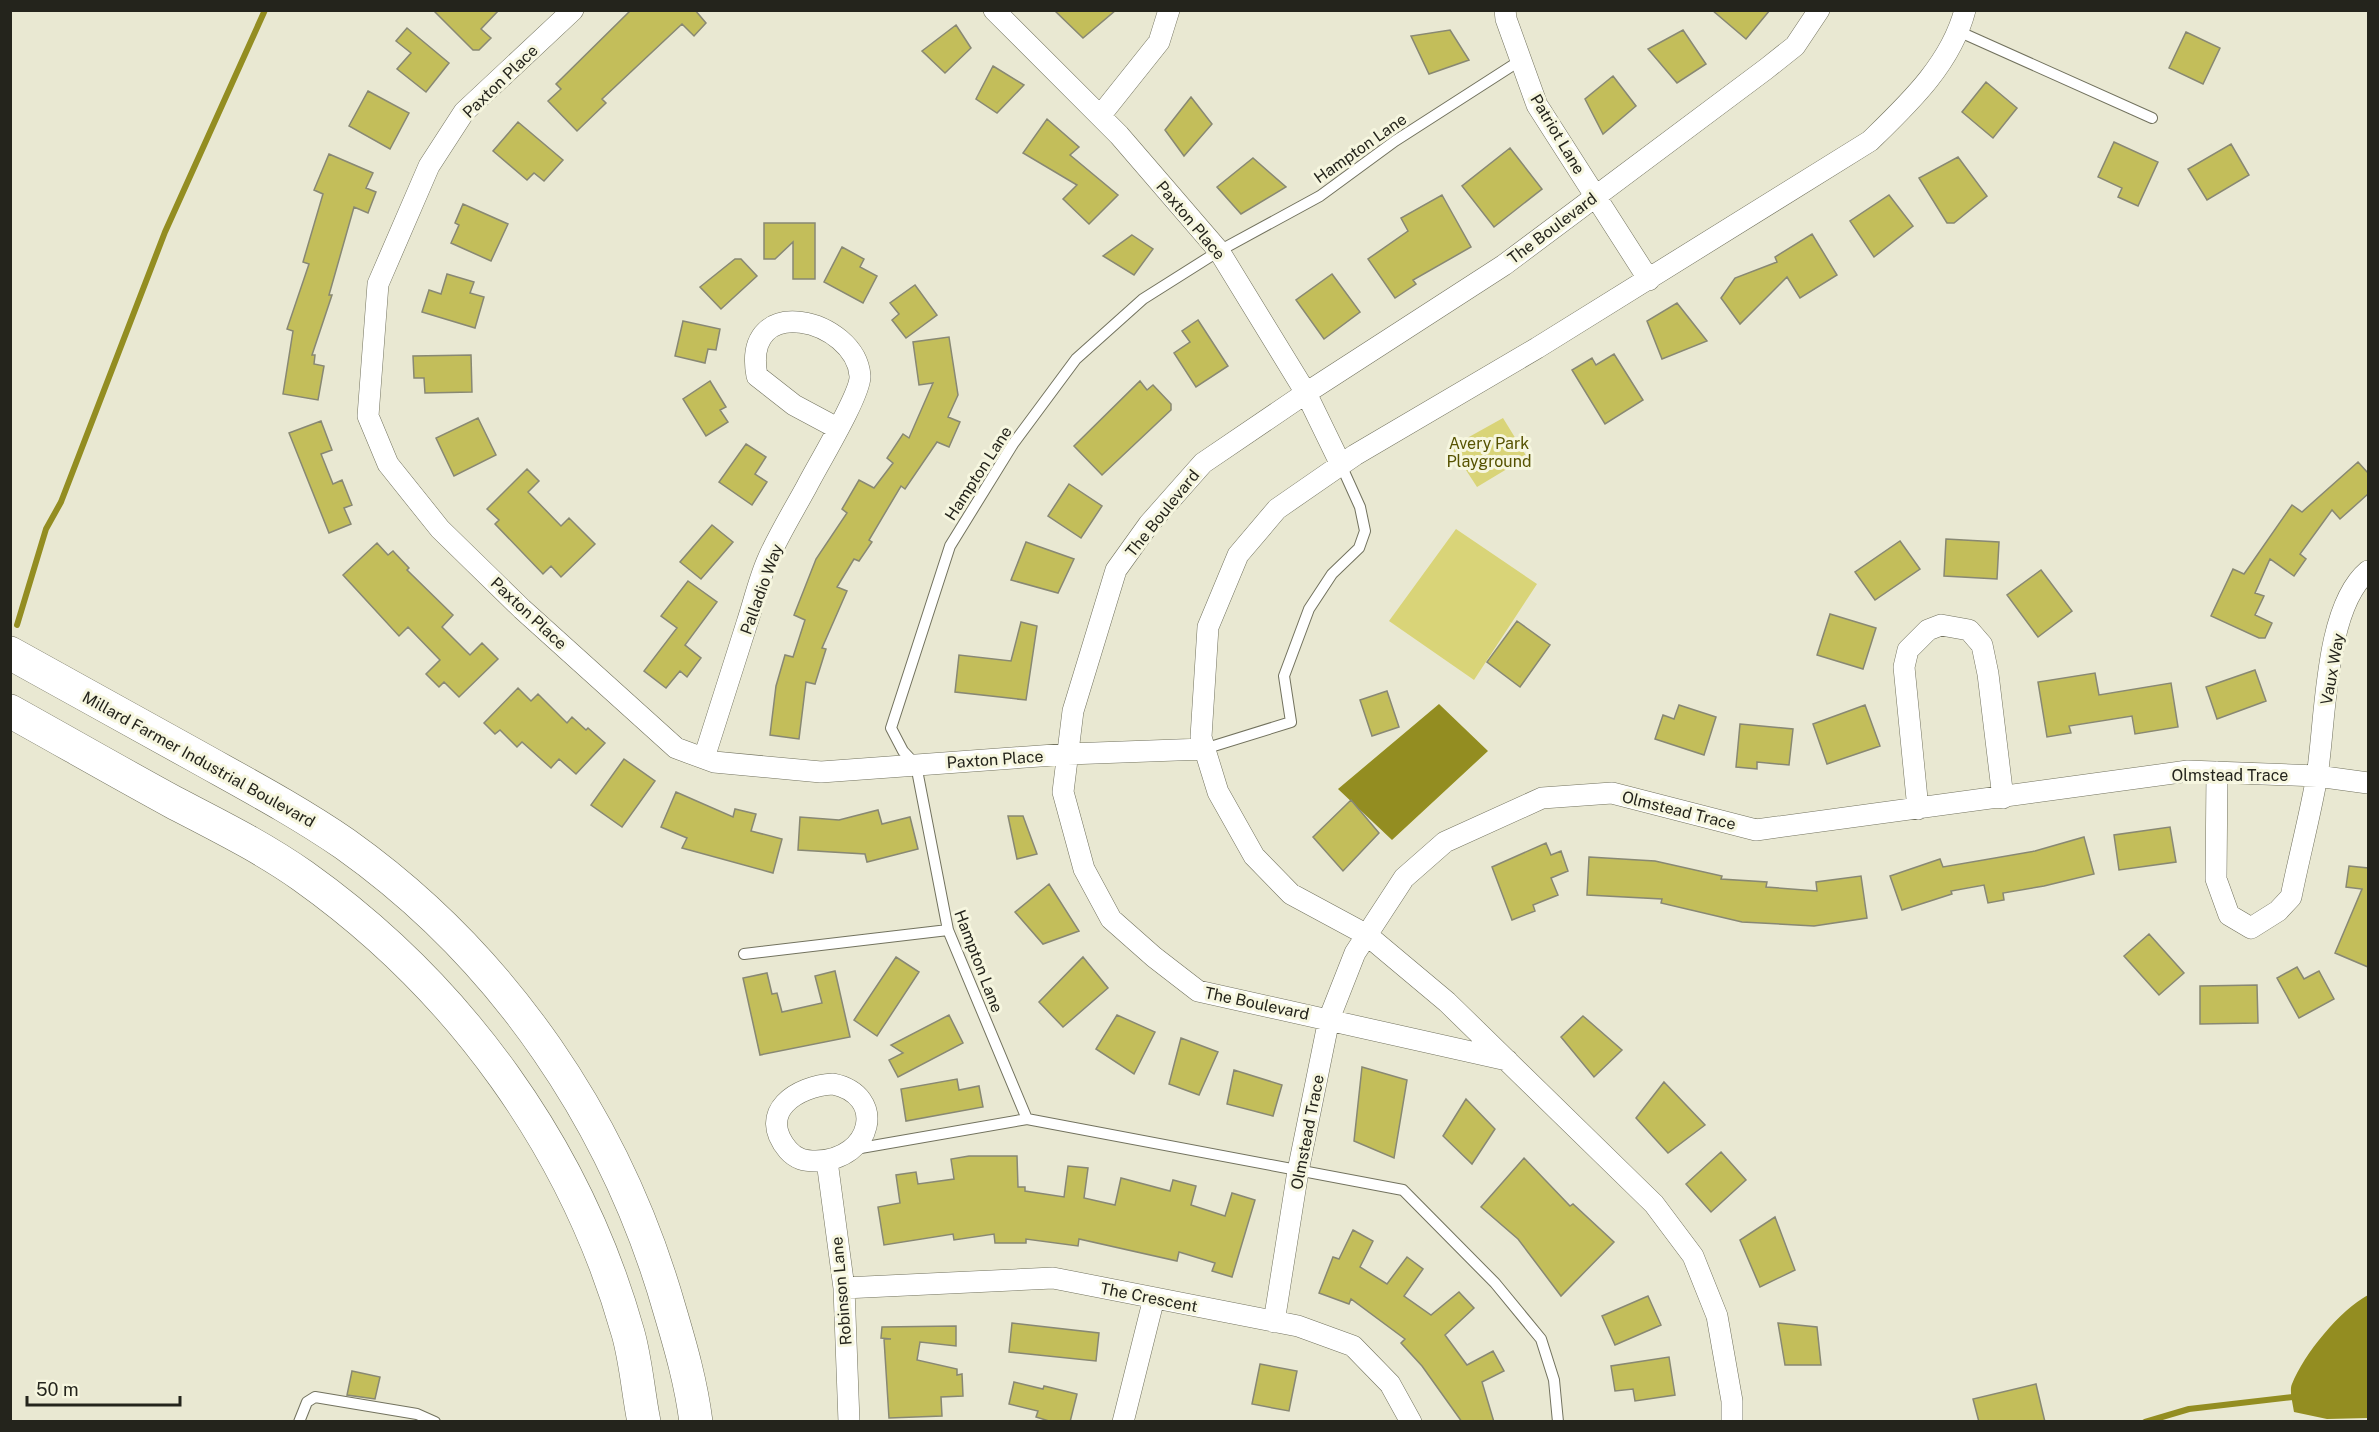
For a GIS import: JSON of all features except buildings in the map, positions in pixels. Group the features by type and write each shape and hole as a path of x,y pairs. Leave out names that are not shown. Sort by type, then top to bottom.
{"main road":[{"name":"Millard Farmer Industrial Boulevard","path":"10,653 313,822 371,864 426,910 493,980 552,1056 599,1132 619,1171 654,1254 690,1380 696,1422"},
{"path":"10,711 218,824 301,875 378,935 447,1004 499,1069 540,1130 588,1221 628,1334 644,1422"}],"street":[{"name":"Paxton Place","path":"573,10 464,112 429,166 378,284 368,416 388,464 440,529 522,609 676,748 714,762 821,772 1068,754 1204,748"},
{"name":"Paxton Place","path":"994,10 1100,116 1220,251 1306,393 1341,465"},
{"path":"1100,116 1159,42 1169,10"},
{"name":"Patriot Lane","path":"1505,10 1537,105 1649,280"},
{"name":"The Boulevard","path":"1507,1060 1329,1018 1198,991 1154,957 1111,919 1084,868 1063,792 1073,711 1116,570 1149,524 1203,463 1306,393 1504,265 1795,46 1819,10"},
{"path":"1732,1422 1732,1401 1717,1316 1693,1256 1654,1204 1446,1002 1367,934 1291,894 1254,856 1218,792 1201,737 1208,627 1238,555 1277,509 1341,465 1649,280 1870,141 1915,98 1960,32 1965,10"},
{"name":"Palladio Way","path":"704,758 768,559 837,428 861,380 856,356 841,340 809,323 790,320 774,326 760,339 754,358 757,376 794,405 837,428"},
{"name":"Vaux Way","path":"2217,772 2216,879 2229,915 2251,928 2278,911 2291,897 2317,776 2331,655 2347,597 2356,582 2368,571"},
{"path":"1918,809 1904,667 1908,650 1913,644 1928,630 1941,625 1969,630 1982,645 1988,674 2003,798"},
{"name":"Olmstead Trace","path":"1274,1322 1298,1171 1329,1018 1355,953 1367,934 1404,878 1445,842 1542,798 1612,793 1756,830 2188,771 2317,776 2368,783"},
{"path":"833,1084 846,1086 859,1096 866,1121 864,1136 854,1149 827,1161 807,1161 794,1157 779,1134 777,1115 783,1104 809,1087 833,1084"},
{"name":"Robinson Lane","path":"827,1161 844,1288 849,1422"},
{"name":"The Crescent","path":"844,1288 1053,1278 1298,1326 1353,1346 1390,1384 1411,1422"},
{"path":"1123,1422 1154,1298"}],"lane":[{"path":"1960,32 2152,118"},
{"name":"Hampton Lane","path":"1028,1119 948,930 916,765 903,751 891,728 950,546 1013,444 1076,359 1143,299 1220,251 1320,196 1395,141 1521,60"},
{"path":"1204,748 1291,722 1284,676 1309,609 1332,574 1359,548 1365,531 1360,507 1341,465"},
{"path":"744,954 948,930"},
{"path":"854,1149 1028,1119 1403,1190 1495,1282 1541,1339 1554,1380 1558,1422"},
{"path":"299,1422 307,1402 315,1397 417,1414 435,1422"}],"green space":[{"name":"Avery Park Playground","path":"1503,418 1527,457 1477,487 1451,447"},
{"path":"1456,529 1537,584 1474,680 1389,621"}],"shaded area":[{"path":"1439,704 1488,751 1392,840 1338,789"},
{"path":"2368,1295 2368,1418 2327,1419 2294,1412 2291,1387 2305,1360 2335,1322"}],"waterway":[{"path":"17,625 46,529 61,502 165,232 265,10"},
{"path":"2145,1422 2189,1409 2293,1397"}]}
